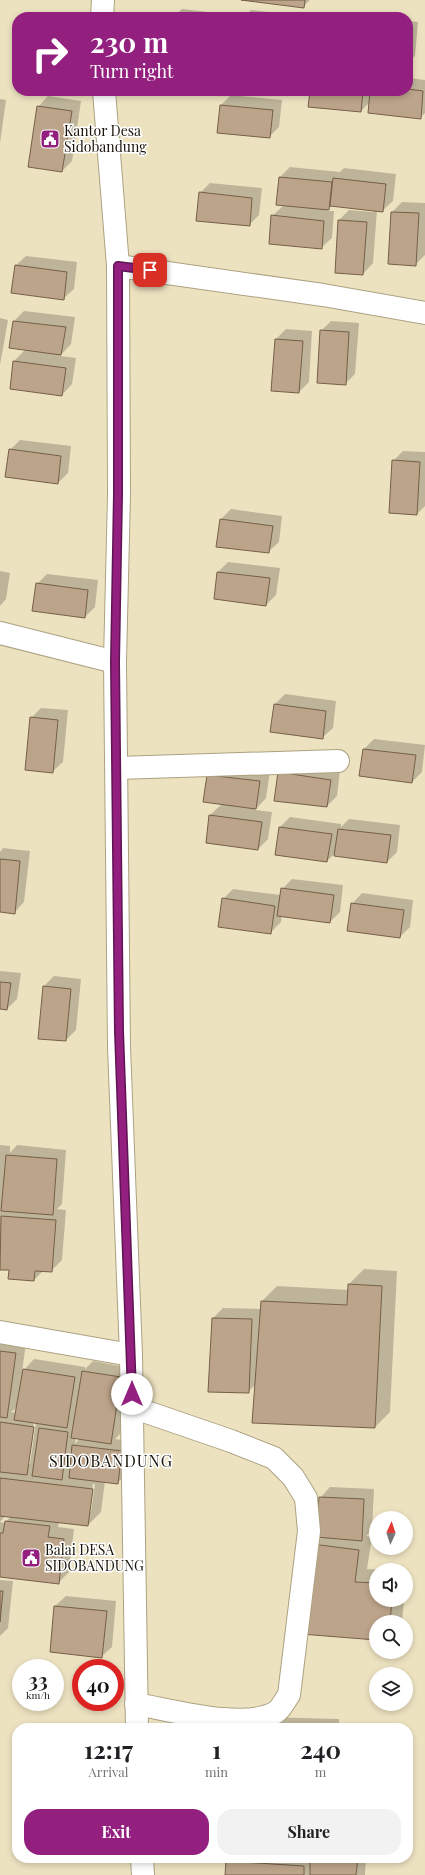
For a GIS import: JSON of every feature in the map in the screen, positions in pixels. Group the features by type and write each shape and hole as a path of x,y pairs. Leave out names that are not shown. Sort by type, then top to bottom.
{"street":[{"path":"102,12 103,0"},
{"path":"104,96 118,266 118,494 115,662 118,768 119,1046 131,1355 137,1723"},
{"path":"118,266 323,295 425,314"},
{"path":"0,633 115,662"},
{"path":"118,768 338,761"},
{"path":"0,1332 131,1355"},
{"path":"132,1407 231,1441 274,1458 293,1477 306,1498 309,1531 289,1695 277,1711 260,1719 230,1720 136,1704"},
{"path":"142,1863 143,1875"}],"building":[{"path":"241,0 305,0 304,8"},
{"path":"413,90 423,91 421,119 368,113 370,96 413,96"},
{"path":"309,96 363,96 361,112 308,107"},
{"path":"220,105 273,110 270,138 217,133"},
{"name":"Kantor Desa Sidobandung","path":"37,106 72,111 62,172 28,167"},
{"path":"279,177 332,182 329,210 276,205"},
{"path":"333,178 386,184 383,212 330,206"},
{"path":"199,192 252,198 250,226 196,221"},
{"path":"391,212 419,213 416,266 388,264"},
{"path":"271,215 324,221 322,249 269,244"},
{"path":"338,220 367,222 363,275 335,273"},
{"path":"15,265 67,272 64,300 11,293"},
{"path":"13,321 66,327 61,355 9,348"},
{"path":"320,330 349,332 346,385 317,383"},
{"path":"275,339 303,341 299,393 271,391"},
{"path":"13,361 66,368 62,396 10,389"},
{"path":"9,449 61,456 58,484 5,477"},
{"path":"392,460 420,462 417,515 389,513"},
{"path":"220,519 273,526 269,553 216,547"},
{"path":"217,572 270,578 266,606 214,599"},
{"path":"36,583 88,590 85,618 32,611"},
{"path":"274,704 326,711 323,739 270,732"},
{"path":"30,717 58,720 53,773 25,770"},
{"path":"363,749 416,755 412,783 359,776"},
{"path":"278,772 331,780 327,807 274,801"},
{"path":"207,775 260,781 256,809 203,802"},
{"path":"209,815 262,822 258,850 206,843"},
{"path":"279,827 332,834 327,862 275,855"},
{"path":"338,829 391,835 387,863 334,856"},
{"path":"0,859 20,861 15,914 0,912"},
{"path":"281,888 334,895 330,923 277,916"},
{"path":"222,898 275,906 271,934 218,927"},
{"path":"351,903 404,910 400,938 347,931"},
{"path":"0,982 11,983 7,1010 0,1009"},
{"path":"43,986 71,989 66,1041 38,1039"},
{"path":"6,1155 57,1159 53,1215 1,1211"},
{"path":"1,1216 56,1220 52,1272 35,1271 34,1281 8,1279 9,1270 0,1270"},
{"path":"348,1284 382,1286 375,1428 252,1423 261,1301 347,1305"},
{"path":"212,1318 252,1319 249,1393 208,1392"},
{"path":"0,1351 16,1353 7,1418 0,1417"},
{"path":"23,1369 75,1377 67,1428 14,1420"},
{"path":"82,1371 121,1377 111,1444 71,1438"},
{"path":"0,1422 34,1427 27,1475 0,1472"},
{"path":"39,1428 68,1432 62,1480 32,1476"},
{"path":"72,1445 122,1451 118,1484 69,1478"},
{"path":"0,1478 93,1489 88,1526 0,1516"},
{"path":"319,1497 364,1499 362,1541 316,1537"},
{"name":"Balai DESA SIDOBANDUNG","path":"5,1521 50,1526 48,1537 64,1539 59,1584 0,1577 0,1533 3,1533"},
{"path":"312,1544 359,1550 355,1582 369,1583 369,1607 391,1607 391,1615 369,1615 369,1639 301,1634"},
{"path":"0,1591 3,1591 0,1622"},
{"path":"54,1606 107,1611 102,1658 50,1652"},
{"path":"226,1863 257,1863 304,1866 304,1875 225,1875"},
{"path":"310,1863 357,1863 356,1875 310,1875"}],"place":[{"name":"Kantor Desa Sidobandung","path":"50,139"},
{"name":"Balai DESA SIDOBANDUNG","path":"31,1558"}],"district":[{"name":"SIDOBANDUNG","path":"111,1461"}],"route":[{"path":"132,1394 119,1031 118,768 115,662 118,494 118,266 150,270"}]}
